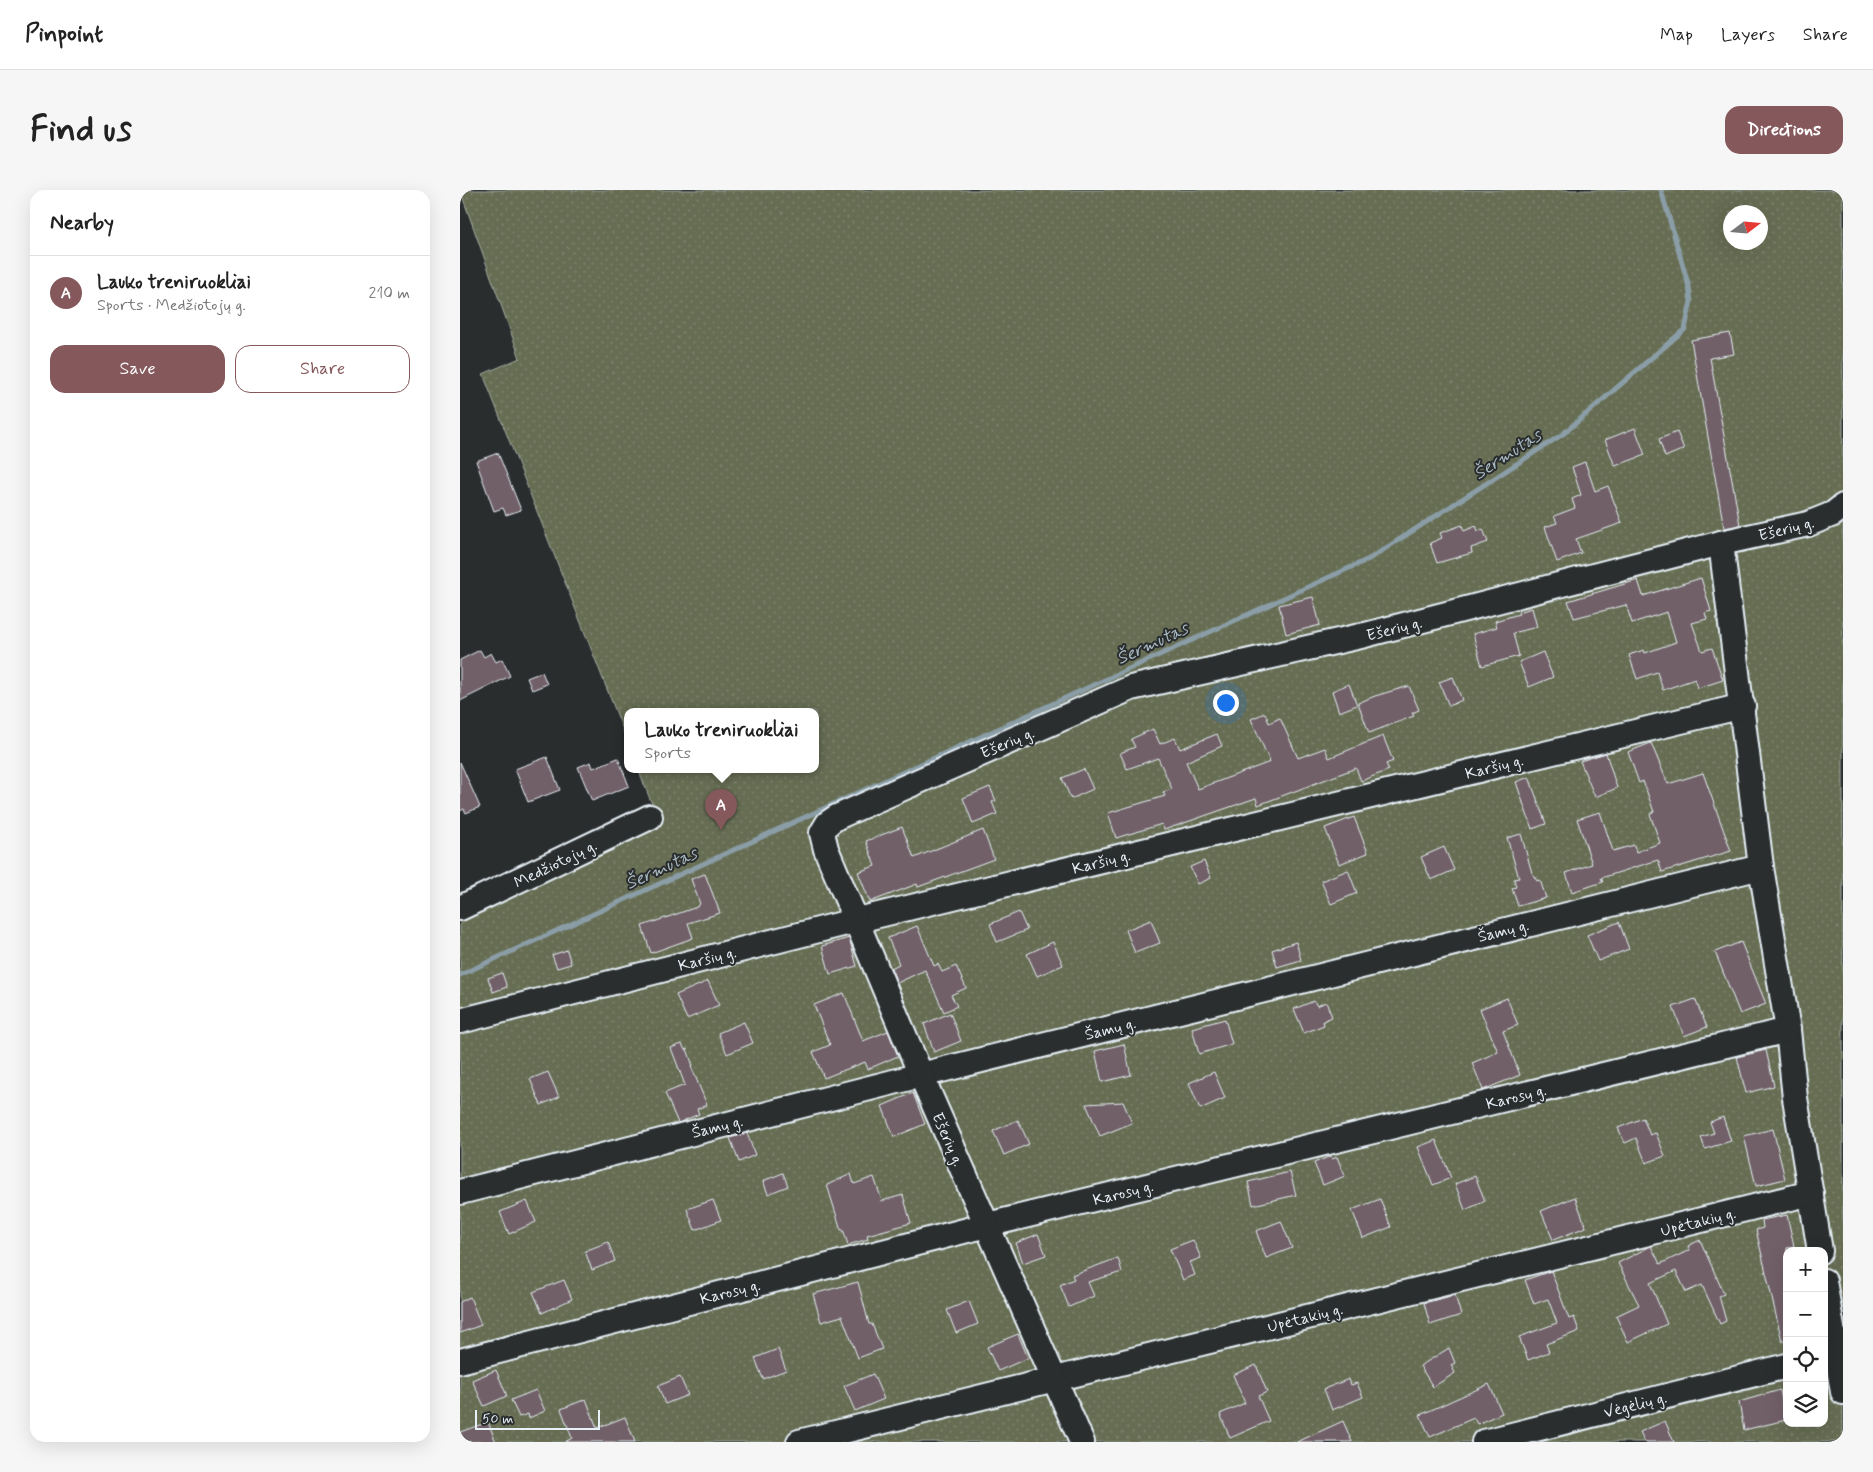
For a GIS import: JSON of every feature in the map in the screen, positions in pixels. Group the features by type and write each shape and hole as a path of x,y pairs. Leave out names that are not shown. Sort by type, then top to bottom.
{"street":[{"name":"Ešerių g.","path":"1082,1442 921,1074 858,920 826,849 822,833 828,823 836,817 888,792 1131,688 1365,635 1721,543 1808,524 1833,514 1843,506"},
{"path":"1721,543 1761,866 1788,1030 1795,1098 1819,1247"},
{"name":"Karšių g.","path":"460,1021 858,920 1742,706"},
{"name":"Medžiotojų g.","path":"460,908 650,817"},
{"name":"Šamų g.","path":"460,1192 921,1074 1761,866"},
{"name":"Karosų g.","path":"460,1360 987,1225 1788,1030"},
{"name":"Upėtakių g.","path":"799,1442 1811,1193"},
{"path":"1825,1292 1830,1356 1843,1392"},
{"name":"Vėgėlių g.","path":"1484,1442 1783,1367"}],"green space":[{"path":"460,190 1843,190 1843,1442 460,1442 460,919 660,824 640,773 819,773 819,708 624,708 624,732 483,374 520,358"}],"building":[{"path":"1730,333 1734,354 1710,358 1740,525 1724,528 1691,340"},
{"path":"1635,428 1645,455 1615,466 1605,440"},
{"path":"1677,432 1684,449 1665,457 1659,439"},
{"path":"498,453 521,510 506,515 503,508 494,511 476,461"},
{"path":"1585,462 1595,491 1608,486 1622,523 1576,539 1581,553 1557,562 1545,527 1557,523 1554,516 1575,508 1572,499 1581,495 1572,467"},
{"path":"1462,525 1464,531 1476,526 1478,531 1483,529 1488,542 1471,548 1472,553 1437,563 1430,543 1442,538 1440,533"},
{"path":"1701,578 1711,611 1705,613 1707,619 1692,623 1702,651 1712,648 1723,680 1698,688 1695,679 1663,690 1657,672 1637,679 1629,655 1644,650 1645,653 1676,642 1667,612 1632,623 1626,605 1574,618 1568,601 1638,580 1643,596"},
{"path":"1313,597 1320,625 1286,634 1279,605"},
{"path":"1532,608 1537,627 1513,633 1519,656 1482,666 1473,634 1497,627 1495,621"},
{"path":"480,650 484,657 491,653 496,662 502,659 510,676 460,701 460,660"},
{"path":"1543,652 1553,677 1529,687 1519,662"},
{"path":"542,672 547,684 532,690 527,678"},
{"path":"1453,677 1462,700 1449,706 1439,682"},
{"path":"1349,684 1357,705 1339,712 1332,691"},
{"path":"1409,686 1419,710 1412,713 1414,716 1369,733 1358,703"},
{"path":"1265,713 1269,723 1280,718 1298,758 1325,748 1329,758 1383,736 1393,761 1386,764 1389,770 1361,781 1356,768 1258,805 1256,798 1164,830 1162,824 1116,838 1108,813 1165,796 1163,792 1172,789 1158,758 1127,769 1120,753 1135,747 1131,739 1153,729 1160,744 1175,738 1180,749 1217,734 1222,746 1186,762 1198,789 1270,762 1251,719"},
{"path":"1651,743 1668,784 1703,773 1731,851 1662,872 1658,860 1601,878 1603,882 1572,892 1566,873 1592,864 1577,819 1600,812 1613,851 1634,845 1636,852 1660,843 1650,814 1654,812 1643,781 1639,783 1628,752"},
{"path":"1606,753 1617,788 1595,797 1580,761"},
{"path":"547,757 560,790 528,802 515,769"},
{"path":"618,758 629,786 592,801 578,767 591,762 593,768"},
{"path":"460,762 480,807 466,813 464,809 460,811"},
{"path":"1084,769 1093,789 1071,799 1062,778"},
{"path":"1529,777 1546,824 1532,829 1516,782"},
{"path":"990,787 996,801 992,802 997,814 973,824 963,798"},
{"path":"1354,817 1368,853 1339,864 1325,828"},
{"path":"902,827 914,858 983,830 994,859 918,887 917,884 870,902 858,872 875,866 866,841"},
{"path":"1521,834 1532,873 1537,881 1540,880 1546,898 1518,906 1512,888 1516,887 1514,879 1519,878 1507,838"},
{"path":"1444,847 1454,870 1431,880 1421,857"},
{"path":"1204,861 1211,878 1198,884 1190,867"},
{"path":"1348,870 1357,893 1331,904 1321,881"},
{"path":"705,874 720,913 688,923 693,938 651,953 642,926 697,907 700,904 691,879"},
{"path":"1019,912 1027,930 997,942 990,924"},
{"path":"1151,920 1160,943 1135,953 1126,930"},
{"path":"1619,922 1629,949 1598,961 1587,935"},
{"path":"917,926 934,966 938,964 942,972 956,966 966,988 951,995 957,1006 944,1012 925,970 897,983 891,968 899,964 888,938"},
{"path":"849,938 857,966 830,974 822,946"},
{"path":"1053,942 1063,965 1037,976 1027,954"},
{"path":"1296,942 1301,960 1277,967 1272,950"},
{"path":"1741,942 1766,1004 1740,1014 1715,952"},
{"path":"567,950 571,964 557,968 552,955"},
{"path":"502,973 507,987 493,992 488,978"},
{"path":"708,981 719,1005 687,1019 676,995"},
{"path":"844,993 863,1041 888,1031 898,1056 868,1069 865,1062 824,1078 813,1052 830,1045 814,1005"},
{"path":"1507,998 1518,1025 1503,1031 1520,1075 1483,1090 1472,1063 1498,1052 1480,1009"},
{"path":"1695,999 1707,1027 1684,1036 1673,1007"},
{"path":"1314,1001 1317,1006 1326,1002 1332,1017 1323,1021 1324,1025 1304,1033 1294,1009"},
{"path":"950,1013 961,1041 934,1052 924,1024"},
{"path":"1225,1019 1232,1044 1199,1054 1192,1028"},
{"path":"744,1022 753,1043 727,1054 718,1033"},
{"path":"682,1044 685,1050 687,1049 693,1066 691,1066 707,1105 697,1109 699,1114 678,1123 665,1093 685,1085 671,1048"},
{"path":"1124,1044 1131,1075 1102,1082 1095,1051"},
{"path":"1766,1050 1774,1086 1746,1093 1737,1057"},
{"path":"548,1072 559,1097 541,1105 530,1079"},
{"path":"1214,1072 1225,1098 1200,1109 1189,1083"},
{"path":"913,1093 925,1124 894,1137 882,1106"},
{"path":"1123,1102 1132,1123 1100,1136 1086,1104"},
{"path":"1723,1117 1731,1141 1705,1149 1701,1137 1714,1133 1710,1122"},
{"path":"1643,1118 1650,1135 1656,1133 1665,1156 1646,1163 1636,1138 1625,1143 1618,1128"},
{"path":"1018,1120 1029,1144 1004,1155 993,1131"},
{"path":"1773,1129 1785,1179 1756,1186 1744,1136"},
{"path":"747,1133 755,1155 739,1162 730,1138"},
{"path":"1436,1140 1451,1178 1433,1185 1418,1147"},
{"path":"1331,1156 1332,1159 1337,1157 1345,1176 1323,1185 1314,1163"},
{"path":"1290,1172 1296,1195 1253,1205 1248,1182"},
{"path":"783,1173 788,1186 768,1194 763,1181"},
{"path":"851,1174 854,1184 874,1177 882,1201 903,1195 911,1223 867,1235 868,1239 848,1245 843,1229 841,1230 827,1185"},
{"path":"1475,1176 1485,1201 1465,1210 1455,1184"},
{"path":"1575,1197 1586,1227 1553,1240 1541,1211"},
{"path":"1380,1199 1391,1227 1363,1238 1352,1210"},
{"path":"713,1200 721,1220 695,1230 687,1209"},
{"path":"527,1201 536,1222 509,1234 500,1212"},
{"path":"1787,1215 1794,1246 1783,1247 1783,1341 1756,1230 1763,1228 1762,1220"},
{"path":"1281,1221 1292,1248 1266,1258 1256,1231"},
{"path":"1038,1234 1046,1255 1023,1263 1016,1243"},
{"path":"1193,1240 1201,1258 1190,1262 1195,1275 1183,1280 1170,1249"},
{"path":"1700,1240 1724,1294 1719,1296 1726,1321 1720,1324 1702,1285 1686,1292 1676,1271 1650,1283 1667,1324 1628,1342 1616,1316 1639,1305 1618,1263 1651,1246 1660,1264 1690,1250 1688,1246"},
{"path":"608,1242 615,1261 592,1270 585,1251"},
{"path":"1118,1258 1122,1272 1088,1282 1094,1296 1069,1307 1060,1285 1074,1279 1072,1275"},
{"path":"1551,1271 1569,1319 1574,1317 1579,1331 1546,1344 1549,1352 1528,1360 1519,1337 1557,1323 1548,1299 1534,1304 1525,1280"},
{"path":"564,1280 572,1299 542,1313 533,1292"},
{"path":"858,1282 869,1324 872,1324 882,1349 858,1358 842,1316 821,1322 813,1294"},
{"path":"1455,1295 1461,1315 1430,1325 1424,1303"},
{"path":"470,1297 481,1325 460,1333 460,1302"},
{"path":"969,1301 978,1324 956,1333 947,1310"},
{"path":"1018,1334 1028,1358 998,1371 987,1347"},
{"path":"1449,1348 1455,1363 1451,1365 1455,1373 1433,1387 1420,1366"},
{"path":"778,1349 786,1370 763,1379 755,1358"},
{"path":"1256,1365 1267,1392 1258,1396 1269,1421 1230,1438 1220,1414 1245,1403 1233,1375"},
{"path":"496,1370 507,1396 484,1406 472,1380"},
{"path":"873,1374 884,1399 855,1411 844,1386"},
{"path":"680,1377 688,1395 665,1404 658,1386"},
{"path":"1349,1379 1351,1385 1357,1383 1363,1397 1332,1410 1324,1389"},
{"path":"1489,1384 1502,1413 1477,1424 1474,1418 1430,1437 1420,1415"},
{"path":"536,1390 545,1411 529,1418 528,1414 519,1417 511,1400"},
{"path":"1780,1390 1783,1405 1783,1421 1744,1430 1739,1402"},
{"path":"586,1399 597,1428 625,1417 635,1442 565,1442 572,1438 561,1409"},
{"path":"1343,1421 1352,1442 1297,1442"},
{"path":"1665,1421 1674,1442 1645,1442 1640,1432"},
{"path":"488,1422 496,1442 464,1442 460,1432"}],"waterway":[{"name":"Šermutas","path":"460,975 1369,559 1563,434 1685,329 1691,301 1689,287 1661,190"}],"place":[{"name":"Lauko treniruokliai","path":"721,830"}]}
